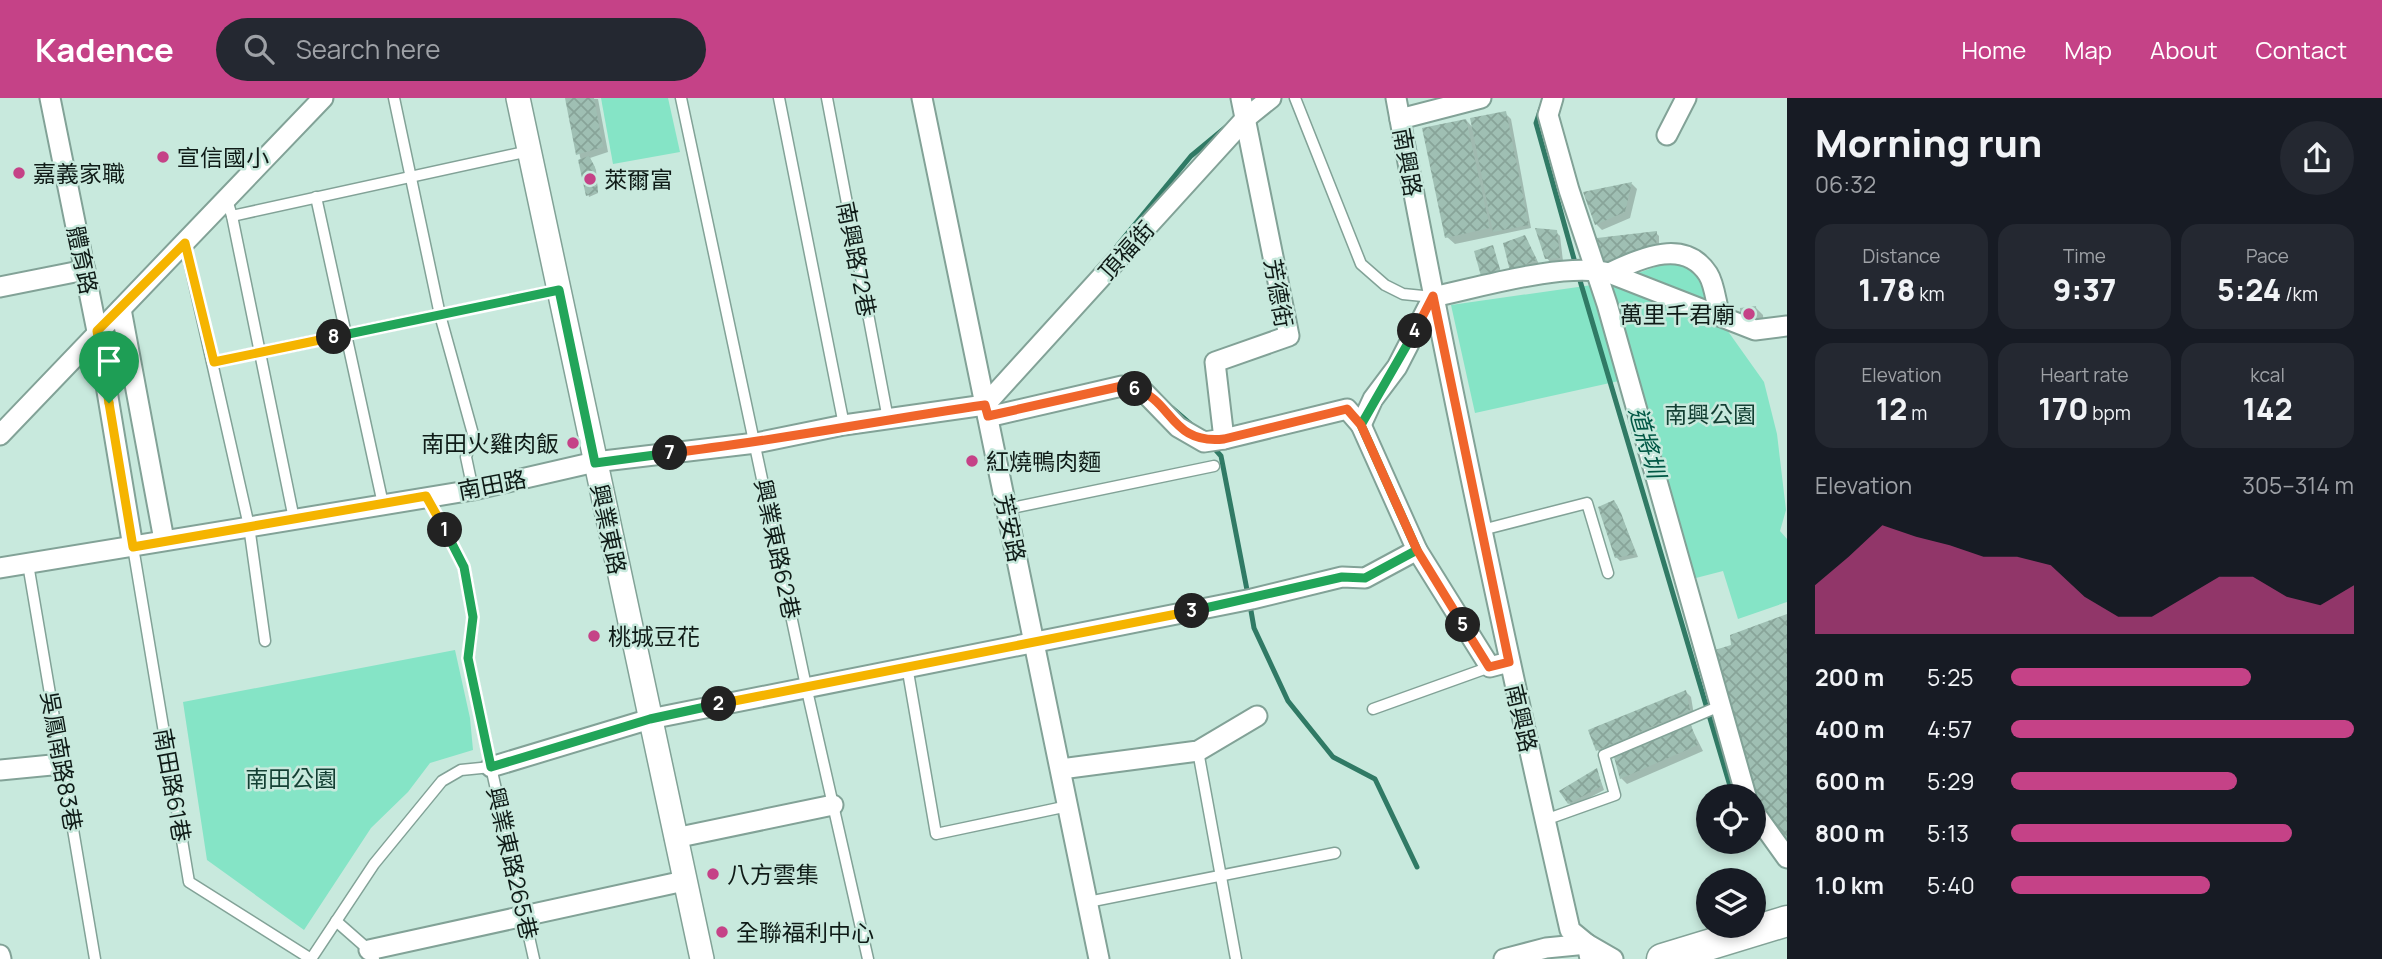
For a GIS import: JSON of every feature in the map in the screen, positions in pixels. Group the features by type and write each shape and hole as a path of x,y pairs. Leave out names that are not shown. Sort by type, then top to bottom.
{"main road":[{"path":"1662,959 1787,920"}],"street":[{"name":"體育路","path":"50,98 97,331 133,547"},
{"path":"0,435 323,98"},
{"name":"興業東路","path":"518,98 702,959"},
{"name":"芳安路","path":"922,98 1099,959"},
{"name":"芳德街","path":"1224,439 1216,362 1289,336 1241,98"},
{"name":"頂福街","path":"987,411 1246,118 1271,98"},
{"name":"南興路","path":"1396,98 1433,296 1509,662 1545,820 1565,945"},
{"path":"1400,119 1481,98"},
{"path":"1553,98 1548,115 1602,271 1743,784"},
{"path":"1667,135 1686,98"},
{"path":"1361,425 1373,399 1396,367 1433,296 1562,272 1602,271 1650,255 1675,253 1694,259 1709,275 1720,316"},
{"path":"0,287 85,270"},
{"path":"1602,271 1755,330 1787,326"},
{"path":"121,309 164,541"},
{"name":"南田路","path":"0,568 473,490 595,463 756,443 888,419 987,411 1122,386 1144,392 1178,427 1204,442 1224,439"},
{"path":"1224,439 1347,409 1361,425 1417,550 1489,667 1509,662"},
{"path":"491,767 650,719 1252,599 1342,577 1365,578 1417,550"},
{"path":"1061,769 1198,751 1257,716"},
{"path":"0,770 62,764"},
{"path":"675,838 833,805"},
{"path":"1766,829 1787,858"},
{"path":"372,954 524,915 684,881"},
{"path":"1504,959 1565,945 1613,959"}],"lane":[{"path":"394,98 440,315 473,434 466,457 473,490"},
{"name":"興業東路62巷","path":"681,98 806,686 868,959"},
{"path":"779,98 844,425"},
{"name":"南興路72巷","path":"827,98 888,419"},
{"path":"1295,98 1361,264 1385,285 1403,294 1433,296"},
{"path":"232,216 529,150"},
{"path":"226,197 294,519"},
{"path":"316,197 383,504"},
{"path":"185,243 249,526 265,641"},
{"path":"214,362 559,290"},
{"path":"1007,509 1214,466"},
{"name":"興業東路265巷","path":"426,496 464,567 473,617 468,658 534,959"},
{"path":"1482,530 1587,503 1608,573"},
{"name":"南田路61巷","path":"133,547 189,882 311,959"},
{"name":"吳鳳南路83巷","path":"28,564 95,959"},
{"path":"907,666 936,834 1069,806"},
{"path":"1373,709 1489,667"},
{"path":"1545,820 1615,795 1604,755 1720,706"},
{"path":"1198,751 1236,959"},
{"path":"311,959 374,864 442,781 461,770 491,767"},
{"path":"1088,902 1335,853"},
{"path":"336,921 372,954"}],"green space":[{"path":"601,98 668,98 680,152 613,164"},
{"name":"南興公園","path":"1666,263 1690,268 1707,286 1715,313 1764,382 1777,434 1786,510 1780,531 1787,539 1787,602 1738,619 1723,571 1692,579 1637,377 1475,413 1451,305 1613,282"},
{"name":"南田公園","path":"455,650 470,718 473,750 430,763 408,792 371,828 304,930 207,860 183,702"}],"building":[{"path":"565,98 594,98 603,147 576,155"},
{"path":"1506,111 1529,225 1493,232 1470,118"},
{"path":"1466,119 1490,228 1445,238 1422,128"},
{"name":"萊爾富","path":"589,156 595,167 598,192 586,196 578,160"},
{"path":"1632,182 1625,212 1595,225 1583,192"},
{"path":"1535,228 1557,230 1560,258 1545,259"},
{"path":"1657,231 1656,248 1603,261 1597,238"},
{"path":"1525,235 1537,260 1510,271 1503,243"},
{"path":"1493,245 1502,276 1481,276 1474,251"},
{"name":"萬里千君廟","path":"1756,306 1758,326 1741,320 1740,308"},
{"path":"1614,500 1636,554 1615,558 1598,507"},
{"path":"1787,614 1787,868 1766,839 1766,784 1750,784 1705,653 1731,645 1730,635"},
{"path":"1686,690 1690,710 1596,751 1588,730"},
{"path":"1691,725 1698,745 1620,779 1614,757"},
{"path":"1597,768 1602,786 1568,804 1559,791"}],"waterway":[{"name":"道將圳","path":"1541,108 1536,123 1729,784"},
{"path":"1117,246 1191,156 1226,127"},
{"path":"1172,408 1194,427"},
{"path":"1213,447 1221,456 1248,595"},
{"path":"1250,605 1254,628 1288,701 1333,757 1375,779 1417,867"}],"place":[{"name":"宣信國小","path":"163,157"},
{"name":"嘉義家職","path":"19,173"},
{"name":"萊爾富","path":"590,179"},
{"name":"萬里千君廟","path":"1749,314"},
{"name":"南田火雞肉飯","path":"573,443"},
{"name":"紅燒鴨肉麵","path":"972,461"},
{"name":"桃城豆花","path":"594,636"},
{"name":"八方雲集","path":"713,874"},
{"name":"全聯福利中心","path":"722,932"}],"route":[{"path":"109,403 97,331 185,243 214,362 559,290 595,463 756,443 844,425 985,405 988,416 1122,386 1144,392 1178,427 1204,442 1347,409 1361,425 1389,487 1417,550 1489,667 1509,662 1433,296 1396,367 1373,399 1361,425 1417,550 1365,578 1342,577 1252,599 650,719 491,767 468,658 473,617 464,567 426,496 133,547 109,403"}]}
